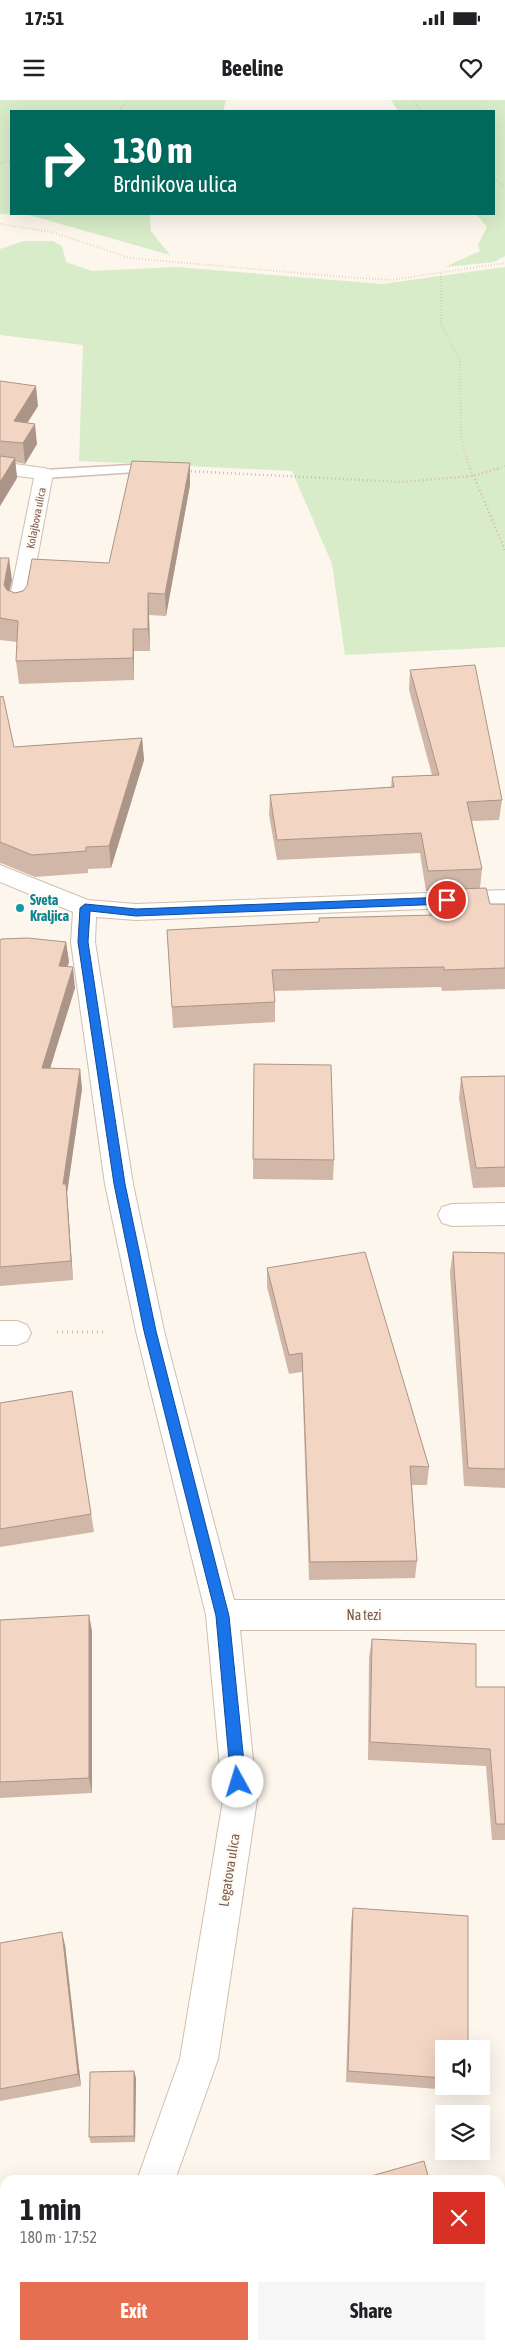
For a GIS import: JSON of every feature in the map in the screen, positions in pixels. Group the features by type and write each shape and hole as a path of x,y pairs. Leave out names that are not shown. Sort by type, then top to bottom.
{"street":[{"name":"Kolajbova ulica","path":"0,468 44,474 18,607"},
{"path":"0,873 85,908 136,912 505,898"},
{"name":"Legatova ulica","path":"85,908 83,942 116,1164 150,1331 222,1616 240,1800 199,2059 158,2175"},
{"path":"452,1215 505,1214"},
{"name":"Na tezi","path":"222,1616 505,1615"}],"lane":[{"path":"44,474 131,469"}],"path":[{"path":"119,110 128,100"},
{"path":"413,100 421,110"},
{"path":"495,179 505,188"},
{"path":"0,224 52,232 84,241 104,250 130,258 344,277 391,280 505,263"},
{"path":"441,273 441,324 460,361 461,438 472,476 505,550"},
{"path":"131,469 401,482 472,476 505,466"},
{"path":"8,1333 150,1331"}],"green space":[{"path":"0,100 226,100 223,110 10,110 10,214 0,214"},
{"path":"391,100 505,100 505,256 494,262 445,267 480,251 478,245 487,227 477,215 495,215 495,110 397,110"},
{"path":"29,215 150,215 151,231 170,255"},
{"path":"24,241 53,241 62,246 66,262 92,271 176,267 382,284 505,267 505,647 345,655 332,564 292,471 79,461 83,345 0,335 0,249"}],"building":[{"path":"0,381 36,386 14,421 35,424 23,443 0,441"},
{"path":"0,456 15,458 0,482"},
{"path":"132,461 190,463 165,594 148,593 148,629 133,629 133,658 16,661 18,621 0,618 0,558 9,558 4,585 7,590 15,593 23,591 27,586 32,559 109,563"},
{"path":"475,665 502,800 467,802 482,869 428,871 421,833 277,840 270,795 394,787 392,777 439,775 410,670"},
{"path":"3,696 14,747 142,738 109,846 86,847 86,851 32,855 0,842 0,697"},
{"path":"486,888 490,904 505,904 505,968 444,970 444,967 272,970 275,1002 172,1007 167,930 319,922 319,918 435,915 431,890"},
{"path":"28,938 66,942 59,966 73,967 42,1068 80,1069 63,1184 66,1184 71,1261 0,1267 0,941 1,939"},
{"path":"254,1064 331,1065 334,1160 253,1159"},
{"path":"505,1076 505,1167 476,1168 461,1077"},
{"path":"365,1252 429,1467 410,1466 417,1561 310,1562 302,1353 289,1355 267,1268"},
{"path":"453,1252 505,1253 505,1469 468,1468"},
{"path":"72,1391 91,1514 0,1529 0,1403"},
{"path":"89,1615 89,1778 0,1782 0,1620"},
{"path":"372,1639 476,1644 476,1687 505,1687 505,1824 496,1824 490,1749 370,1742"},
{"path":"353,1908 468,1916 468,2040 435,2040 435,2077 348,2071"},
{"path":"62,1932 78,2074 0,2089 0,1943"},
{"path":"134,2071 134,2136 89,2137 90,2072"},
{"path":"424,2161 428,2175 375,2175"}],"place":[{"name":"Sveta Kraljica","path":"20,908"}],"route":[{"path":"238,1782 222,1616 150,1331 120,1184 83,942 85,908 136,912 447,900"}]}
